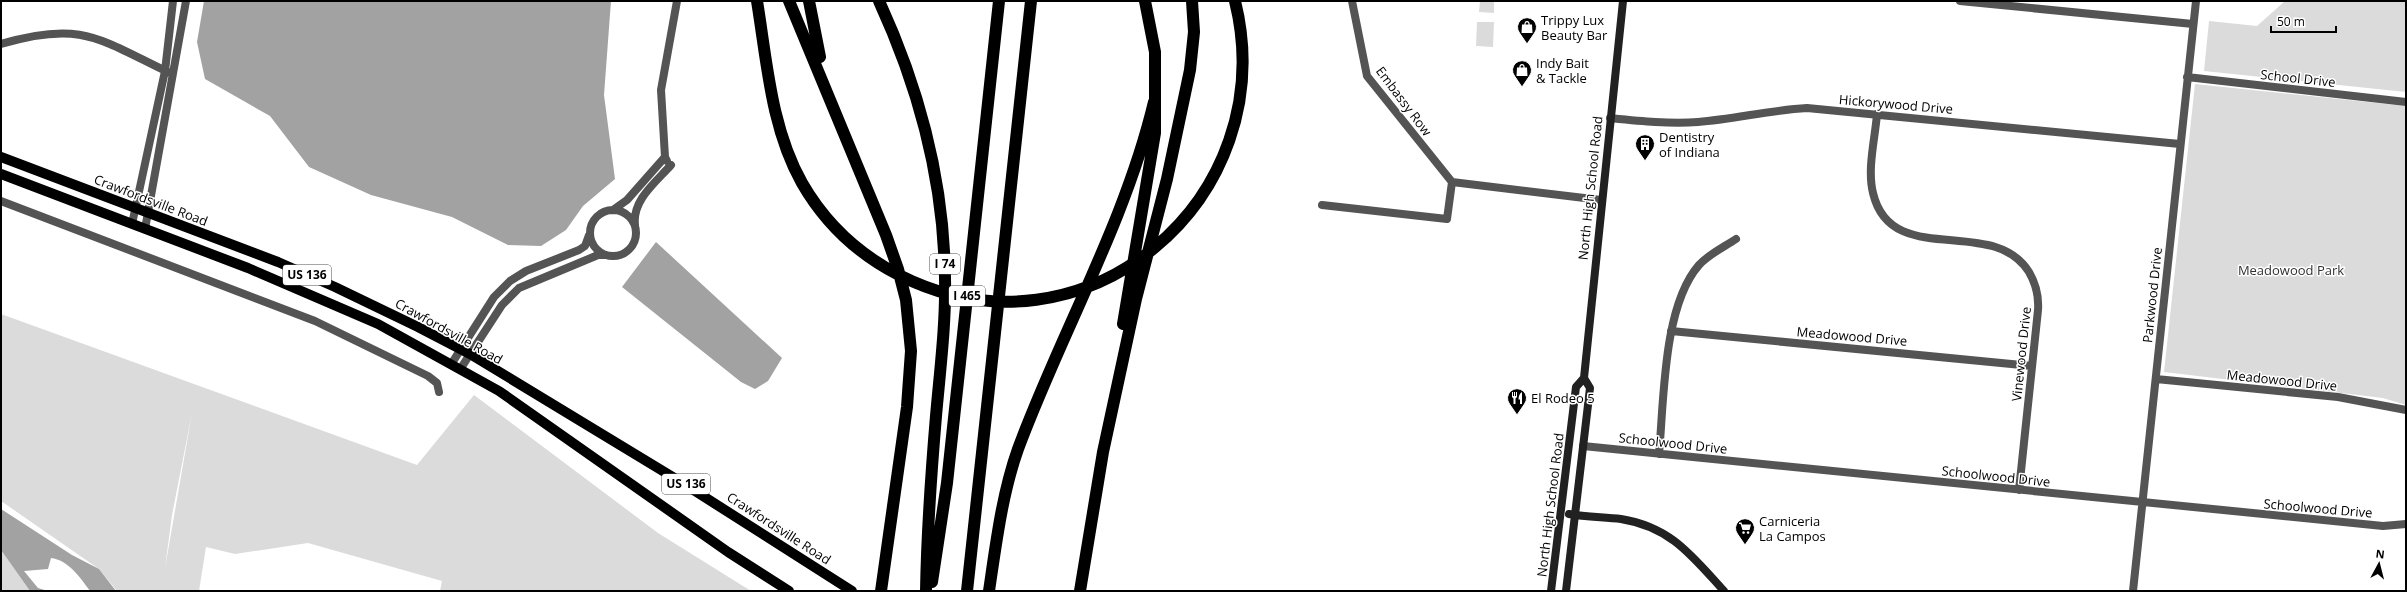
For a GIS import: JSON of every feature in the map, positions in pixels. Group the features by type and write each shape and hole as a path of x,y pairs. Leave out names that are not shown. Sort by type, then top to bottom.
{"highway":[{"path":"757,1 774,104 780,131 790,159 802,184 826,218 854,246 872,260 905,278 944,292 988,300 1030,299 1079,290 1113,276 1139,260 1167,238 1197,203 1216,172 1235,125 1242,91 1243,40 1235,1"},
{"path":"789,1 834,106 898,269 906,300 909,330 910,372 907,407 881,591"},
{"path":"809,1 816,43 834,106"},
{"name":"I 74","path":"879,1 899,47 920,108 938,188 943,230 945,279 943,341 926,536 926,591"},
{"name":"I 465","path":"931,591 948,475 999,1"},
{"name":"I 465","path":"967,591 1031,1"},
{"path":"1103,452 1106,422 1155,133 1155,52 1145,1"},
{"path":"1080,591 1103,452 1136,299 1167,179 1190,70 1194,32 1192,1"},
{"path":"989,591 999,526 1018,450 1136,166 1154,102"}],"main road":[{"name":"Crawfordsville Road","path":"1,157 259,255 329,284 470,354 739,517 852,591"},
{"name":"Crawfordsville Road","path":"1,174 323,299 378,324 456,366 518,403 722,547 789,591"}],"street":[{"path":"145,229 149,213 169,73 173,1"},
{"path":"132,224 186,1"},
{"path":"456,366 470,354 502,304 519,288 598,255 618,256 629,250 635,239 635,211 639,202 668,161 661,90 677,1"},
{"name":"Embassy Row","path":"1352,1 1367,76 1452,182"},
{"name":"North High School Road","path":"1551,591 1562,513 1576,387 1584,378 1601,200 1623,1"},
{"path":"1960,1 2193,24"},
{"name":"Parkwood Drive","path":"2133,591 2196,1"},
{"path":"1,44 44,33 80,34 103,40 169,73"},
{"name":"School Drive","path":"2187,77 2406,102"},
{"name":"Hickorywood Drive","path":"1610,118 1684,123 1710,121 1775,110 1807,108 2180,144"},
{"name":"Vinewood Drive","path":"1878,114 1871,180 1878,208 1891,223 1908,234 1994,245 2007,251 2020,261 2034,281 2038,298 2019,490"},
{"path":"456,366 460,349 494,297 510,281 526,271 579,250 585,246 590,228 595,218 602,213 613,210 627,200 668,161"},
{"path":"1322,205 1448,219 1452,182 1601,200"},
{"path":"1,201 315,321 428,376 437,383 439,392"},
{"path":"613,210 625,213 635,225"},
{"path":"589,236 594,247 604,255"},
{"path":"1659,454 1671,330 1678,301 1689,279 1702,262 1736,239"},
{"name":"Meadowood Drive","path":"1671,330 2032,366"},
{"name":"North High School Road","path":"1566,591 1590,388 1584,378"},
{"name":"Meadowood Drive","path":"2156,379 2338,397 2406,410"},
{"name":"Schoolwood Drive","path":"1583,446 2383,526 2406,524"},
{"path":"1562,513 1633,521 1663,533 1684,547 1724,591"}],"green space":[{"path":"1480,1 1494,1 1494,13 1479,12"},
{"path":"2285,1 2406,1 2406,92 2204,71 2209,21 2257,26"},
{"path":"1477,22 1494,22 1493,47 1476,46"},
{"name":"Meadowood Park","path":"2195,84 2406,106 2406,405 2383,398 2164,372"},
{"path":"1,314 417,465 474,395 658,533 751,591 440,591 442,581 308,543 235,554 206,547 199,591 117,591 99,569 1,501","holes":["192,413 165,568 172,515"]},
{"path":"1,550 30,591 1,591"}],"shaded area":[{"path":"204,1 611,1 604,95 615,179 583,206 566,230 541,246 508,245 452,217 371,195 309,167 270,116 205,79 197,42"},
{"path":"656,242 782,358 768,381 755,389 741,382 622,287"},
{"path":"1,509 72,555 99,569 116,591 90,591 73,570 63,562 51,558 48,569 24,571 38,588 48,591 30,591 1,550"}],"place":[{"name":"Trippy Lux Beauty Bar","path":"1527,44"},
{"name":"Indy Bait & Tackle","path":"1522,87"},
{"name":"Dentistry of Indiana","path":"1645,161"},
{"name":"El Rodeo 5","path":"1517,415"},
{"name":"Carniceria La Campos","path":"1745,545"}]}
